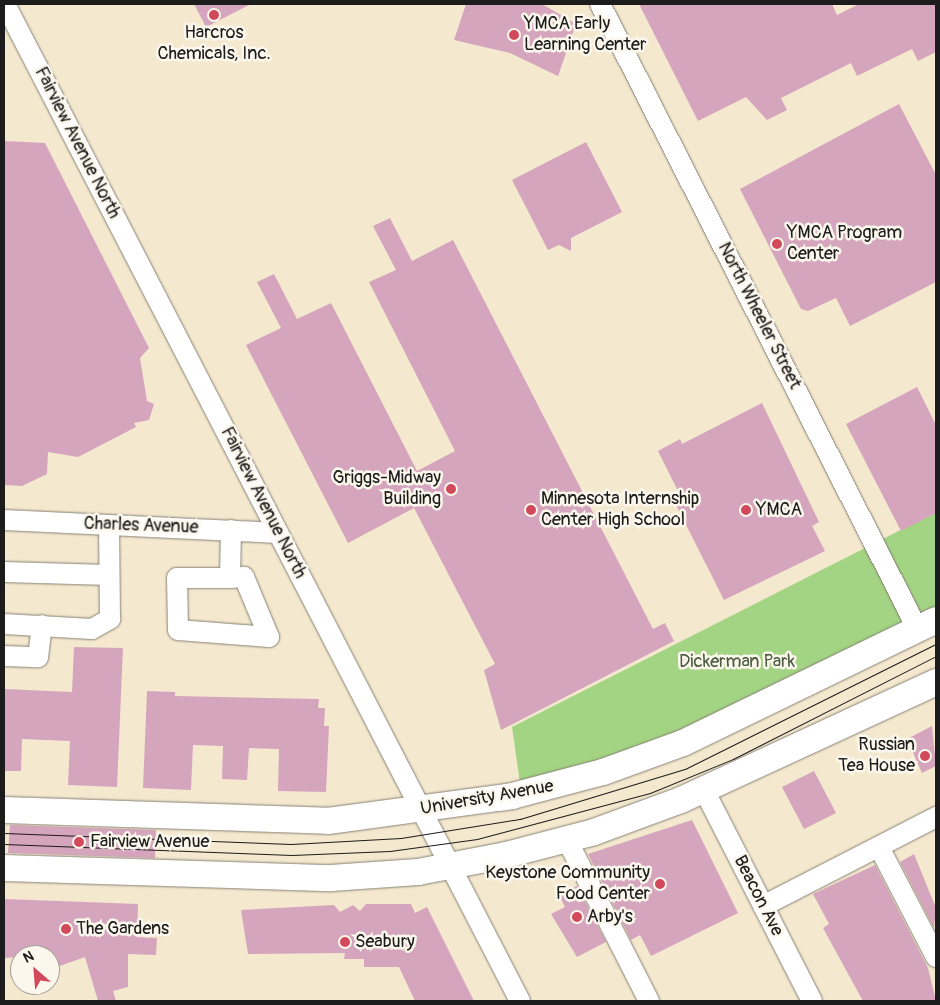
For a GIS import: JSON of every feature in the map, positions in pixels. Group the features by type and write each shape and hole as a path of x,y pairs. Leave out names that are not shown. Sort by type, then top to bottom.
{"main road":[{"name":"University Avenue","path":"4,810 328,820 425,810 512,796 643,759 739,718 927,624"},
{"path":"4,868 302,879 450,865 567,840 704,790 936,682"}],"street":[{"name":"Fairview Avenue North","path":"5,4 278,533 425,810 450,865 520,1001"},
{"name":"North Wheeler Street","path":"600,4 927,624"},
{"name":"Charles Avenue","path":"4,520 278,533"},
{"path":"4,624 92,629 104,625 110,619 109,525"},
{"path":"230,578 231,530"},
{"path":"4,572 110,575"},
{"path":"244,577 269,637 178,630 177,578 230,578 244,577"},
{"path":"4,656 38,657 42,625"},
{"name":"Beacon Ave","path":"704,790 812,1001"},
{"path":"763,906 936,817"},
{"path":"567,840 649,1001"},
{"path":"879,847 936,957"}],"green space":[{"name":"Dickerman Park","path":"936,512 936,607 744,706 612,760 520,783 512,727"}],"building":[{"name":"Harcros Chemicals, Inc.","path":"194,4 251,4 206,27"},
{"name":"YMCA Early Learning Center","path":"466,4 542,4 576,24 558,76 510,53 454,40"},
{"path":"639,4 832,4 837,15 859,4 936,4 936,52 918,61 912,49 857,76 851,63 781,98 787,110 767,120 746,97 698,121"},
{"path":"899,104 936,175 936,282 850,326 836,298 808,311 801,309 740,189"},
{"path":"4,141 45,143 149,348 140,358 147,401 154,404 149,420 134,423 136,427 78,457 48,452 47,474 22,486 4,485"},
{"path":"586,142 622,212 571,238 571,251 559,245 548,250 512,180"},
{"name":"Griggs-Midway Building","path":"390,218 412,261 453,240 653,629 665,623 674,641 501,730 484,670 495,664 414,508 348,543 246,345 281,328 257,282 274,274 297,319 331,303 417,471 455,451 369,282 396,270 373,226"},
{"path":"917,387 936,425 936,513 901,531 846,424"},
{"name":"YMCA","path":"762,403 819,522 812,526 825,551 724,600 672,497 679,493 658,451 680,439 682,444"},
{"path":"74,647 123,648 117,787 68,785 70,741 22,739 21,771 4,771 4,689 72,692"},
{"path":"147,691 175,692 175,696 319,699 318,708 325,708 324,726 329,726 326,792 278,791 279,749 249,748 247,780 222,779 223,746 193,745 191,790 143,788"},
{"name":"Russian Tea House","path":"932,726 936,766 922,773 907,739"},
{"path":"814,771 836,813 804,829 782,787"},
{"name":"Keystone Community Food Center","path":"692,820 738,913 651,956 640,935 631,940 588,854"},
{"path":"10,825 156,830 155,858 8,853"},
{"path":"914,854 936,908 934,928 900,862"},
{"path":"875,865 928,968 936,1001 863,1001 823,928 829,924 813,894"},
{"name":"Arby's","path":"577,886 606,942 577,957 551,914 565,907 559,895"},
{"name":"The Gardens","path":"4,899 138,904 137,937 157,938 156,955 128,954 128,987 113,991 116,1001 98,1001 85,957 60,966 60,945 10,945 10,958 4,958"},
{"name":"Seabury","path":"366,904 411,904 415,913 427,907 474,1001 415,1001 399,967 364,967 364,959 344,959 345,953 248,954 241,910 334,905 340,912 353,905 360,911"}],"tram line":[{"path":"4,833 291,844 401,838 520,819 685,769 936,644"},
{"path":"4,844 292,855 390,851 477,839 650,793 733,759 936,656"}],"place":[{"name":"Harcros Chemicals, Inc.","path":"214,15"},
{"name":"YMCA Early Learning Center","path":"514,35"},
{"name":"YMCA Program Center","path":"777,244"},
{"name":"Griggs-Midway Building","path":"451,489"},
{"name":"Minnesota Internship Center High School","path":"531,510"},
{"name":"YMCA","path":"746,510"},
{"name":"Russian Tea House","path":"925,756"},
{"name":"Fairview Avenue","path":"79,842"},
{"name":"Keystone Community Food Center","path":"660,884"},
{"name":"Arby's","path":"577,917"},
{"name":"The Gardens","path":"66,929"},
{"name":"Seabury","path":"345,942"}]}
